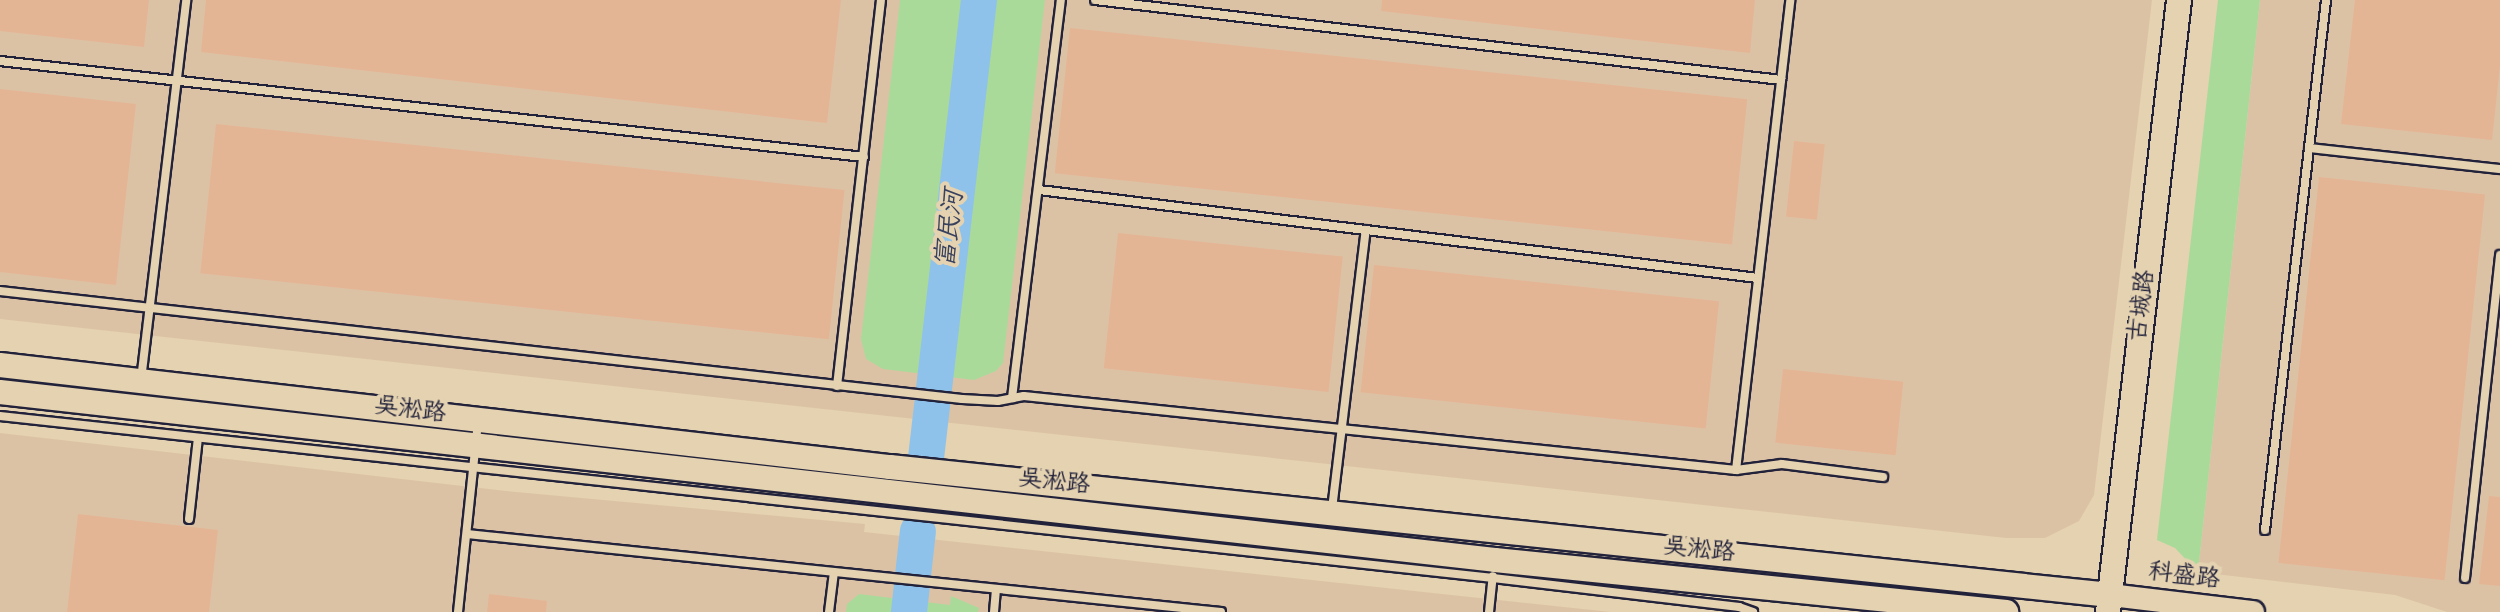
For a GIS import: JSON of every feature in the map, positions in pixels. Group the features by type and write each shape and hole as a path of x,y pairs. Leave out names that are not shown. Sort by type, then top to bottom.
{"main road":[{"name":"古城路","path":"2116,604 2179,0"},
{"name":"古城路","path":"2116,604 2192,0"},
{"name":"吴淞路","path":"0,365 2116,604"},
{"name":"吴淞路","path":"0,392 475,457 1494,569 2006,612"}],"street":[{"name":"科盛路","path":"2116,604 2253,612"}],"lane":[{"path":"141,381 186,0"},
{"path":"837,386 881,0"},
{"path":"1012,398 1061,0"},
{"path":"1095,0 1781,80"},
{"path":"1736,470 1790,0"},
{"path":"2265,530 2326,0"},
{"path":"0,61 864,157"},
{"path":"2309,148 2500,169"},
{"path":"1039,190 1758,278"},
{"path":"1331,514 1366,230"},
{"path":"2465,578 2500,255"},
{"path":"0,291 962,399 1024,396 1736,470 1782,464 1883,477"},
{"path":"0,416 198,438 475,457"},
{"path":"458,612 479,420"},
{"path":"189,519 198,438"},
{"path":"1489,612 1498,532"},
{"path":"467,534 1221,612"},
{"path":"1494,569 1739,607 1753,612"},
{"path":"829,612 834,572"},
{"path":"994,612 996,589"}],"shaded area":[{"path":"0,0 2152,0 2094,495 2079,521 2045,538 2006,538 0,319"},
{"path":"2260,0 2500,0 2500,612 2447,612 2395,595 2198,572"},
{"path":"0,433 506,491 865,524 864,532 1611,612 0,612"}],"green space":[{"path":"900,0 1045,0 1003,363 996,371 974,380 883,369 866,359 861,339"},
{"path":"2218,0 2260,0 2198,572 2175,548 2157,540"},
{"path":"859,594 950,605 951,596 979,608 978,612 846,612 847,604"}],"building":[{"path":"0,0 149,0 144,47 0,31"},
{"path":"206,0 841,0 827,123 201,52"},
{"path":"1382,0 1755,0 1750,53 1381,11"},
{"path":"2355,0 2500,0 2500,66 2492,140 2341,124"},
{"path":"1070,28 1747,99 1732,244 1055,173"},
{"path":"0,89 136,104 116,285 0,272"},
{"path":"216,124 845,190 829,339 200,273"},
{"path":"1794,141 1825,144 1817,220 1786,217"},
{"path":"2319,177 2485,194 2445,580 2278,563"},
{"path":"1118,233 1343,257 1329,392 1104,368"},
{"path":"1374,265 1719,301 1706,429 1361,392"},
{"path":"1783,369 1903,382 1896,455 1775,443"},
{"path":"2489,496 2500,497 2500,586 2479,584"},
{"path":"78,514 218,530 209,612 67,612"},
{"path":"489,594 547,601 546,612 487,612"}],"waterway":[{"name":"富民河","path":"926,458 979,0"},
{"name":"富民河","path":"909,612 918,531"}]}
